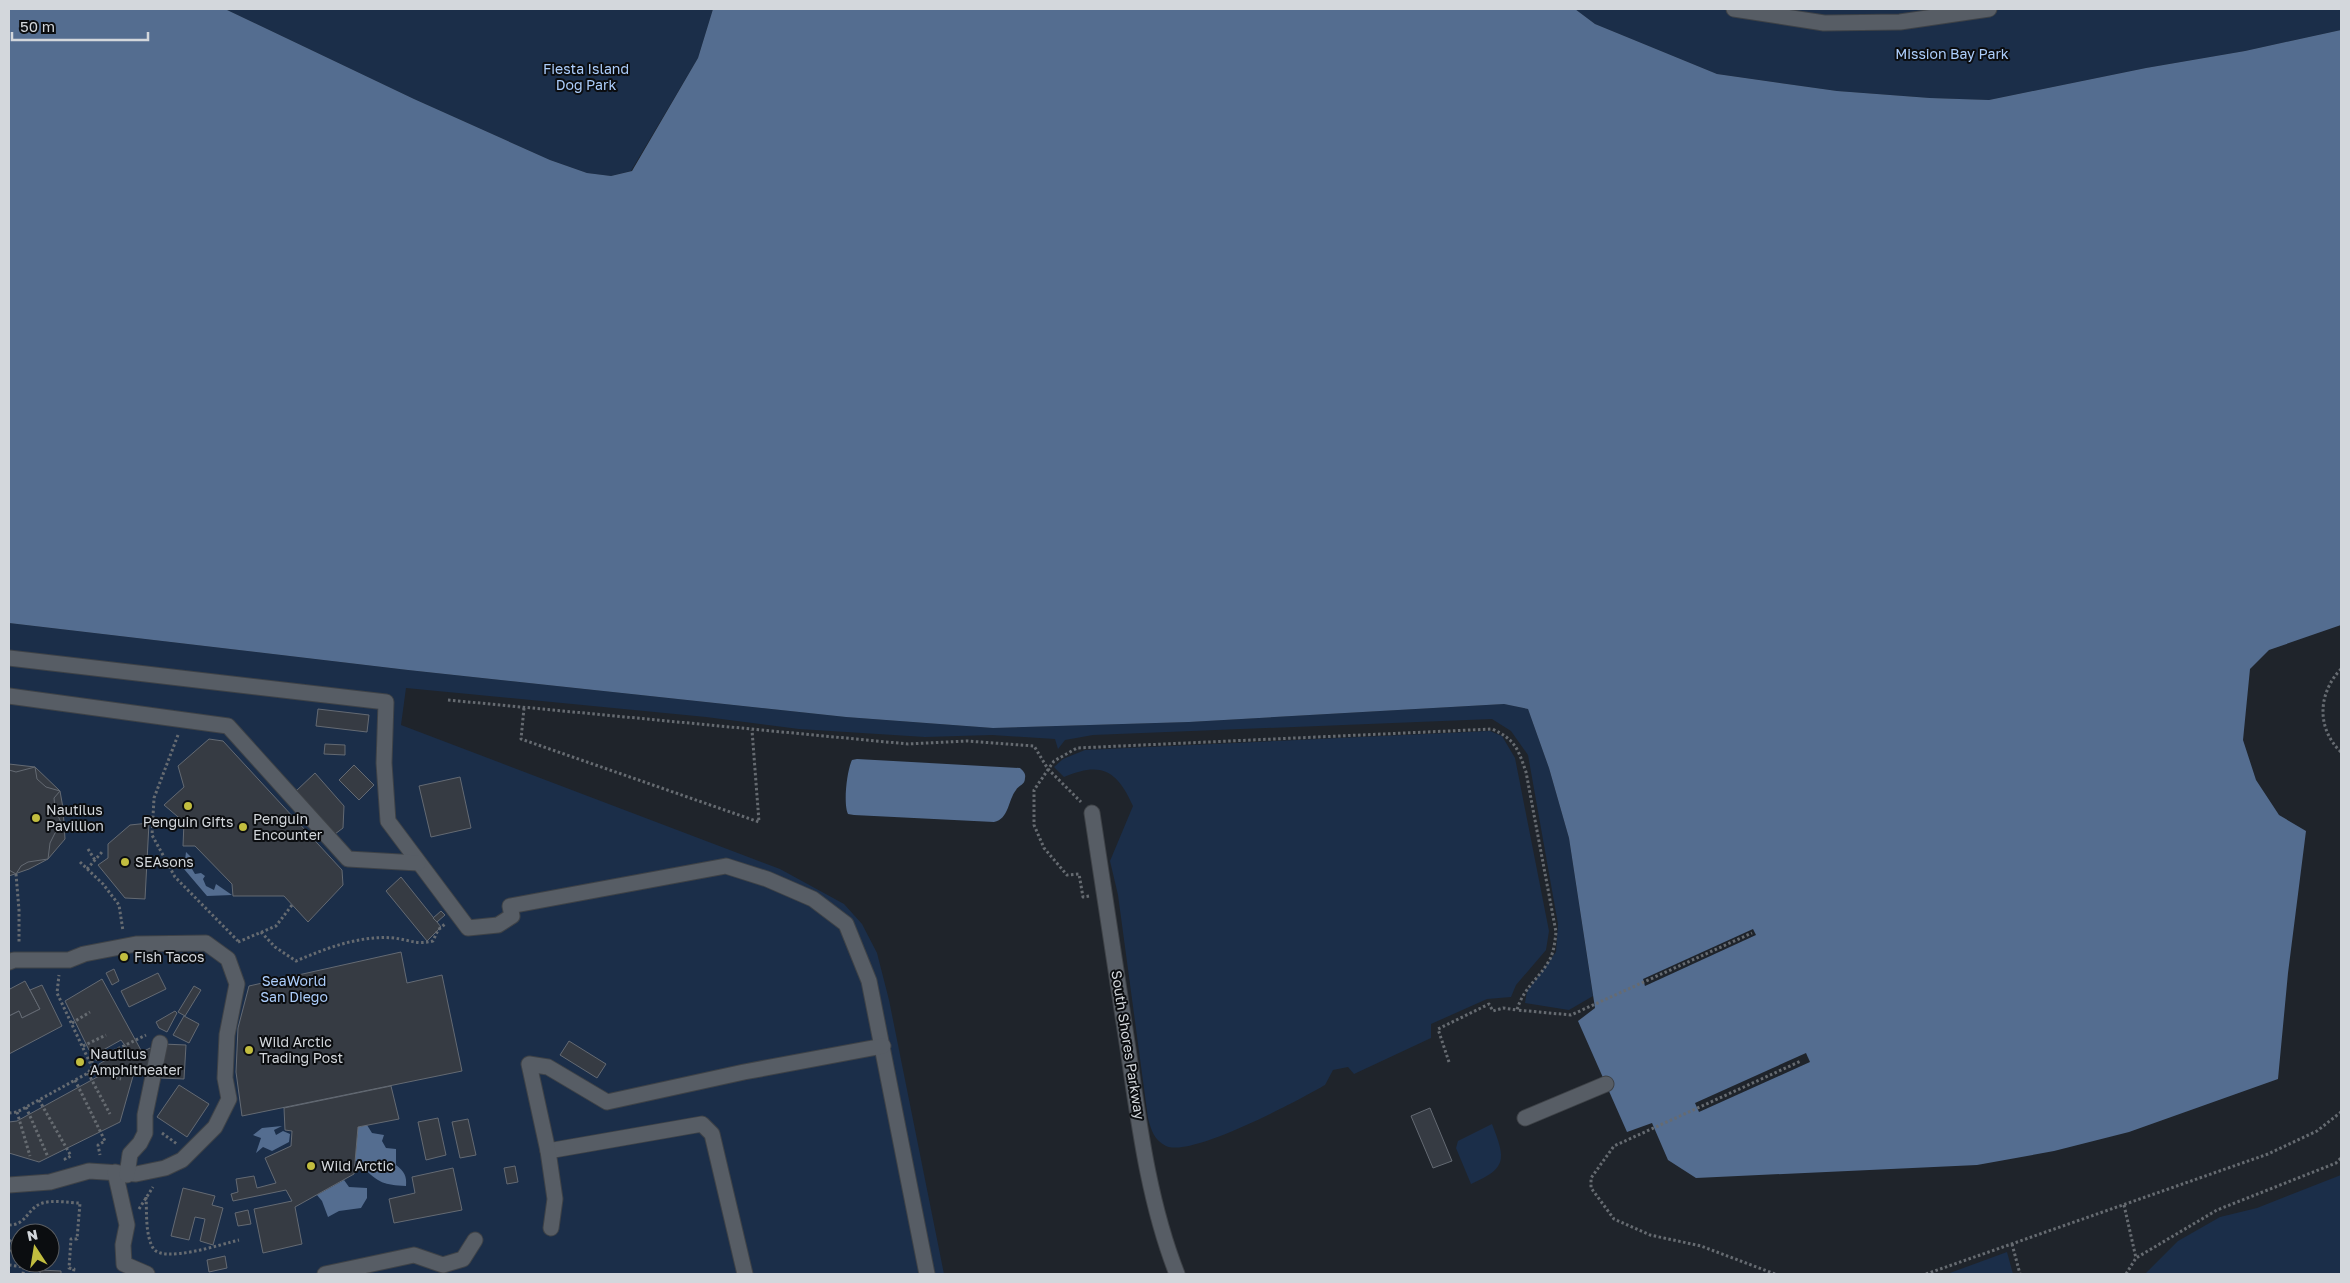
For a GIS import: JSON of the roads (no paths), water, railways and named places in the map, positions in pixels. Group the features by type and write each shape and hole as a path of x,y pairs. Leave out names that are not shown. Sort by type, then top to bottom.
{"street":[{"path":"1734,9 1824,24 1900,22 1989,9"},
{"path":"9,658 386,702 384,763 388,821 468,928 498,925 512,916 510,906 726,866 766,879 814,899 846,924 869,981 927,1274"},
{"path":"9,696 228,726 348,859 418,863"},
{"name":"South Shores Parkway","path":"1092,813 1134,1094 1150,1180 1167,1248 1177,1274"},
{"path":"9,1185 50,1182 89,1171 121,1173 165,1168 182,1160 215,1126 229,1099 225,1078 227,1035 237,984 228,959 206,943 125,946 84,954 69,960 13,960"},
{"path":"147,1274 124,1264 123,1245 127,1225 121,1173 130,1154 145,1134 145,1114 160,1043"},
{"path":"551,1228 555,1200 548,1150 529,1064 548,1067 606,1102 744,1072 883,1046"},
{"path":"1525,1118 1606,1084"},
{"path":"548,1150 702,1124 712,1134 745,1274"},
{"path":"325,1274 414,1255 443,1265 463,1259 474,1240"}],"place":[{"name":"Penguin Gifts","path":"188,806"},
{"name":"Nautilus Pavillion","path":"36,818"},
{"name":"Penguin Encounter","path":"243,827"},
{"name":"SEAsons","path":"125,862"},
{"name":"Fish Tacos","path":"124,957"},
{"name":"Wild Arctic Trading Post","path":"249,1050"},
{"name":"Nautilus Amphitheater","path":"80,1062"},
{"name":"Wild Arctic","path":"311,1166"}],"park label":[{"name":"Mission Bay Park","path":"1952,54"},
{"name":"Fiesta Island Dog Park","path":"586,78"},
{"name":"SeaWorld San Diego","path":"294,990"}]}
